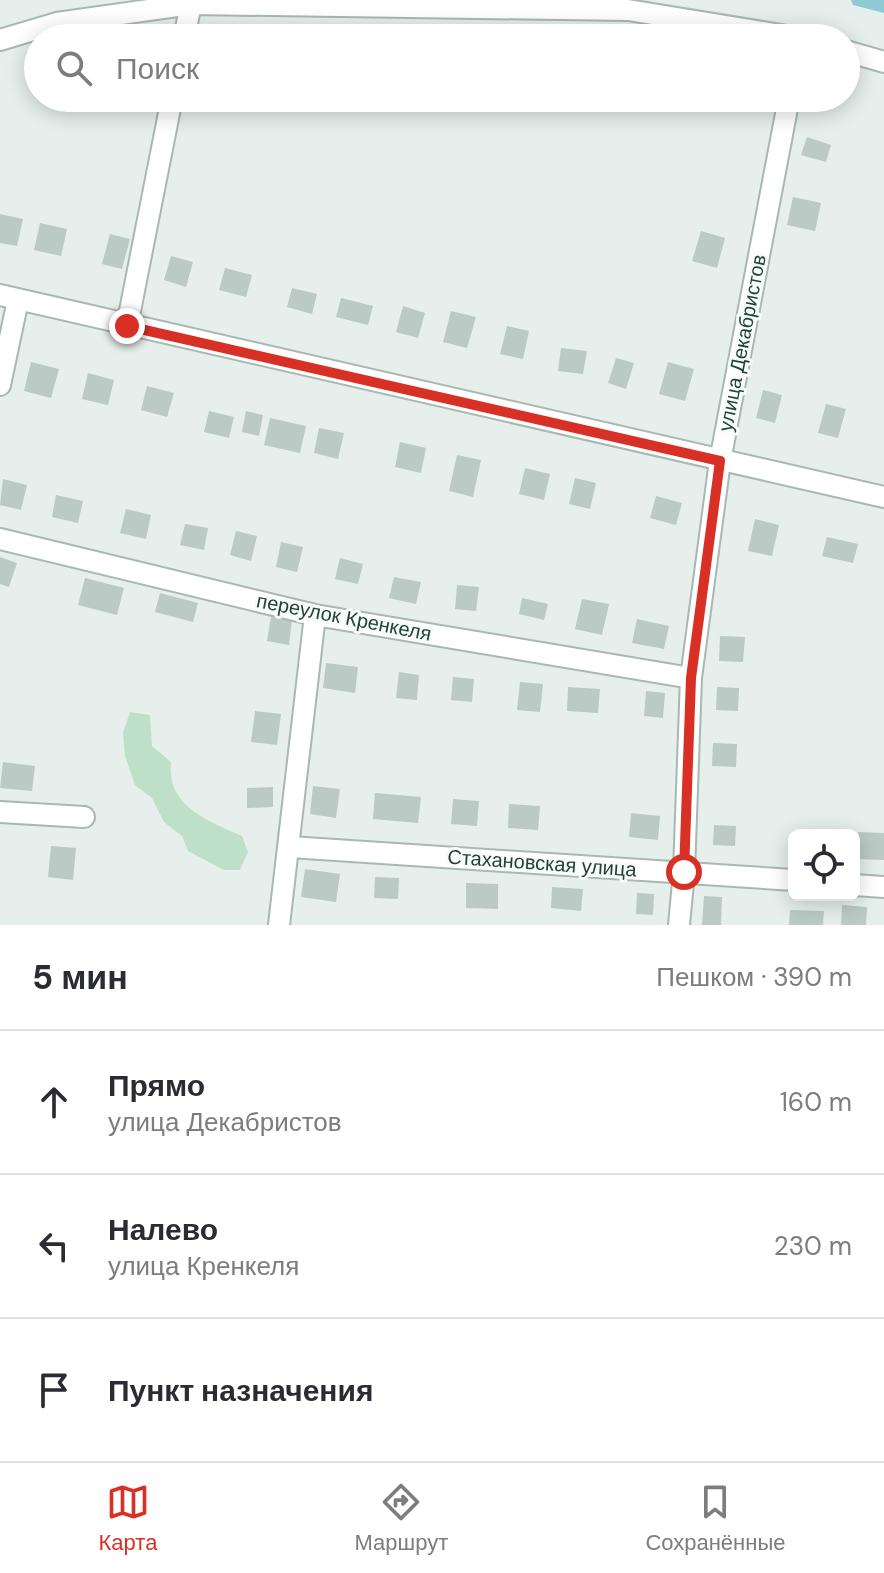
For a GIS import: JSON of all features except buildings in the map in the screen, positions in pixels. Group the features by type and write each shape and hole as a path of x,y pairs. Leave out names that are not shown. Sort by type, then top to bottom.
{"street":[{"path":"187,24 191,4"},
{"path":"54,24 191,4 628,10 714,24"},
{"path":"0,40 24,33"},
{"path":"860,55 884,62"},
{"path":"127,326 169,112"},
{"name":"улица Декабристов","path":"679,925 684,872 691,678 720,461 786,112"},
{"path":"0,385 9,298 884,497"},
{"name":"переулок Кренкеля","path":"0,539 315,615 691,678"},
{"path":"279,925 315,615"},
{"path":"0,812 84,817"},
{"name":"Стахановская улица","path":"290,847 788,880"},
{"path":"860,885 884,887"}],"green space":[{"path":"130,712 150,715 152,746 171,762 171,777 182,801 203,818 242,836 248,852 240,870 224,870 188,851 182,836 164,822 152,798 135,785 125,756 123,733"}],"water":[{"path":"851,0 884,0 884,13 853,5"}],"route":[{"path":"127,326 720,461 691,678 684,872"}]}
